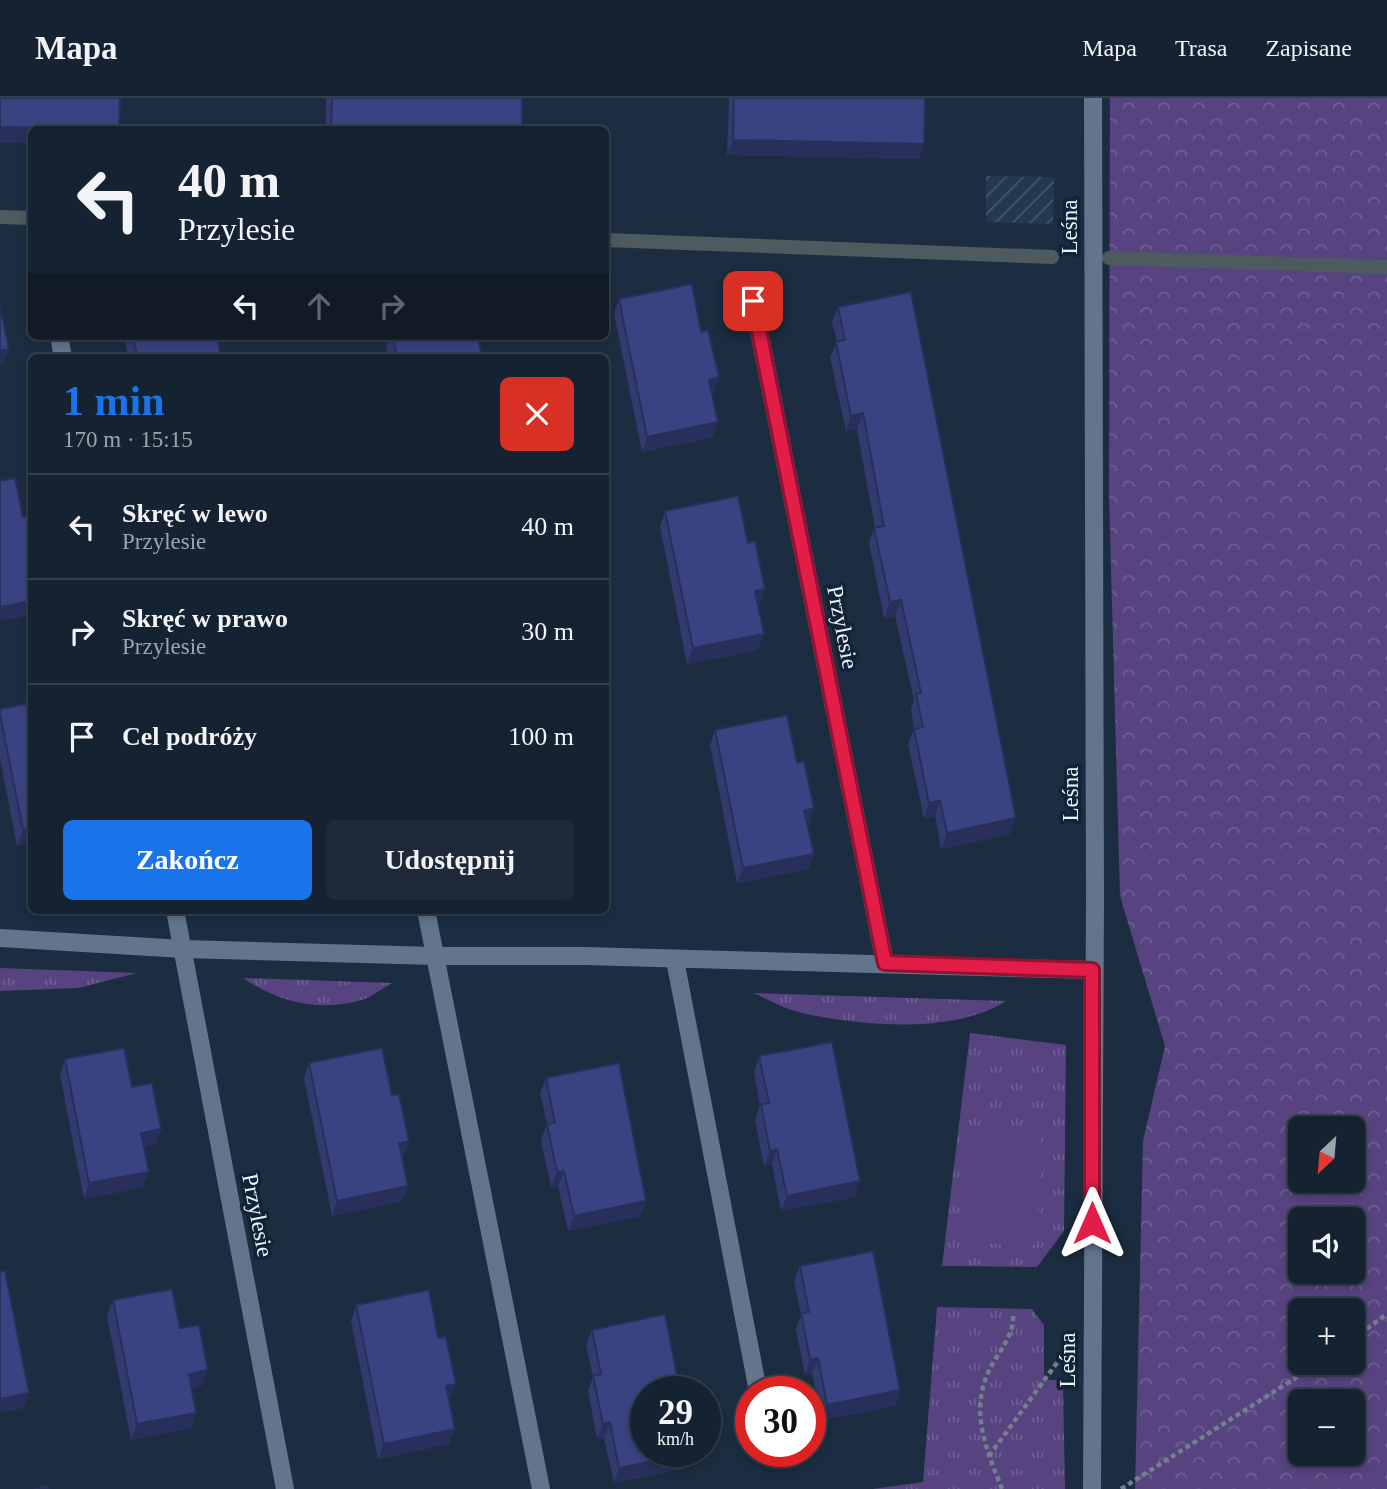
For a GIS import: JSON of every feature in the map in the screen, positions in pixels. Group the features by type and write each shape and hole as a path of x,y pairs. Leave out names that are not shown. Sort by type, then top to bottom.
{"street":[{"name":"Leśna","path":"1092,1489 1093,98"},
{"name":"Przylesie","path":"753,301 885,963"},
{"name":"Przylesie","path":"176,914 285,1489"},
{"path":"427,914 541,1489"},
{"path":"0,938 183,949 435,956 585,956 1092,970"},
{"path":"675,960 755,1376"}],"path":[{"path":"1002,1489 981,1436 982,1391 988,1373 1008,1338 1013,1313"},
{"path":"1365,1330 1387,1314"},
{"path":"989,1456 1048,1380 1063,1354 1091,1353"},
{"path":"1117,1489 1125,1489 1301,1375"}],"shaded area":[{"path":"986,176 1054,177 1053,224 986,222"}],"green space":[{"path":"1110,98 1387,98 1387,1489 1135,1489 1143,1141 1165,1046 1120,896 1109,495"},
{"path":"0,968 137,973 78,988 0,991"},
{"path":"243,978 392,983 362,1000 312,1005 269,993"},
{"path":"753,993 1006,1001 985,1012 960,1019 933,1023 876,1024 798,1012"},
{"path":"970,1033 1066,1045 1064,1231 1037,1267 942,1266"},
{"path":"970,1131 1040,1132 1037,1245 967,1243"},
{"path":"937,1307 1032,1309 1044,1325 1044,1380 1063,1380 1065,1489 873,1489 923,1482"}],"building":[{"path":"0,98 120,98 119,126 0,127"},
{"path":"332,98 522,98 522,126 331,126"},
{"path":"734,98 925,98 924,144 733,140"},
{"path":"692,284 701,332 708,330 719,377 709,380 718,422 647,437 619,299"},
{"path":"911,292 1016,818 947,833 940,801 929,803 914,729 923,727 916,694 921,693 901,600 890,602 874,528 884,526 863,413 851,416 836,342 845,340 838,307"},
{"path":"0,306 9,349 0,351"},
{"path":"134,340 218,340 220,354 136,354"},
{"path":"394,340 479,340 481,354 396,354"},
{"path":"15,478 23,517 28,516 28,602 0,607 0,481"},
{"path":"738,496 748,543 755,541 765,589 755,591 764,634 693,648 665,511"},
{"path":"28,704 28,829 23,830 0,709"},
{"path":"787,715 797,763 804,761 814,808 804,811 814,854 743,868 715,730"},
{"path":"832,1042 860,1181 787,1196 777,1149 770,1151 761,1104 769,1103 759,1056"},
{"path":"124,1048 132,1087 152,1083 161,1129 141,1133 149,1172 89,1183 65,1059"},
{"path":"382,1048 392,1095 399,1094 409,1141 399,1143 408,1186 337,1201 309,1063"},
{"path":"619,1063 646,1201 574,1216 564,1171 557,1172 547,1124 555,1123 546,1078"},
{"path":"873,1251 900,1390 827,1405 826,1376 821,1376 818,1358 810,1360 801,1313 809,1312 800,1266"},
{"path":"5,1271 29,1393 0,1399 0,1272"},
{"path":"172,1289 180,1328 199,1325 208,1370 189,1374 196,1413 137,1424 113,1300"},
{"path":"429,1290 438,1338 446,1337 456,1384 446,1386 455,1429 384,1444 356,1305"},
{"path":"665,1314 677,1376 630,1376 630,1466 619,1468 610,1422 603,1424 593,1376 601,1374 592,1330"}],"waterway":[{"path":"0,217 28,218"},
{"path":"609,240 1052,257"},
{"path":"1109,258 1387,267"}],"route":[{"path":"753,301 885,963 1092,970 1092,1223"}]}
